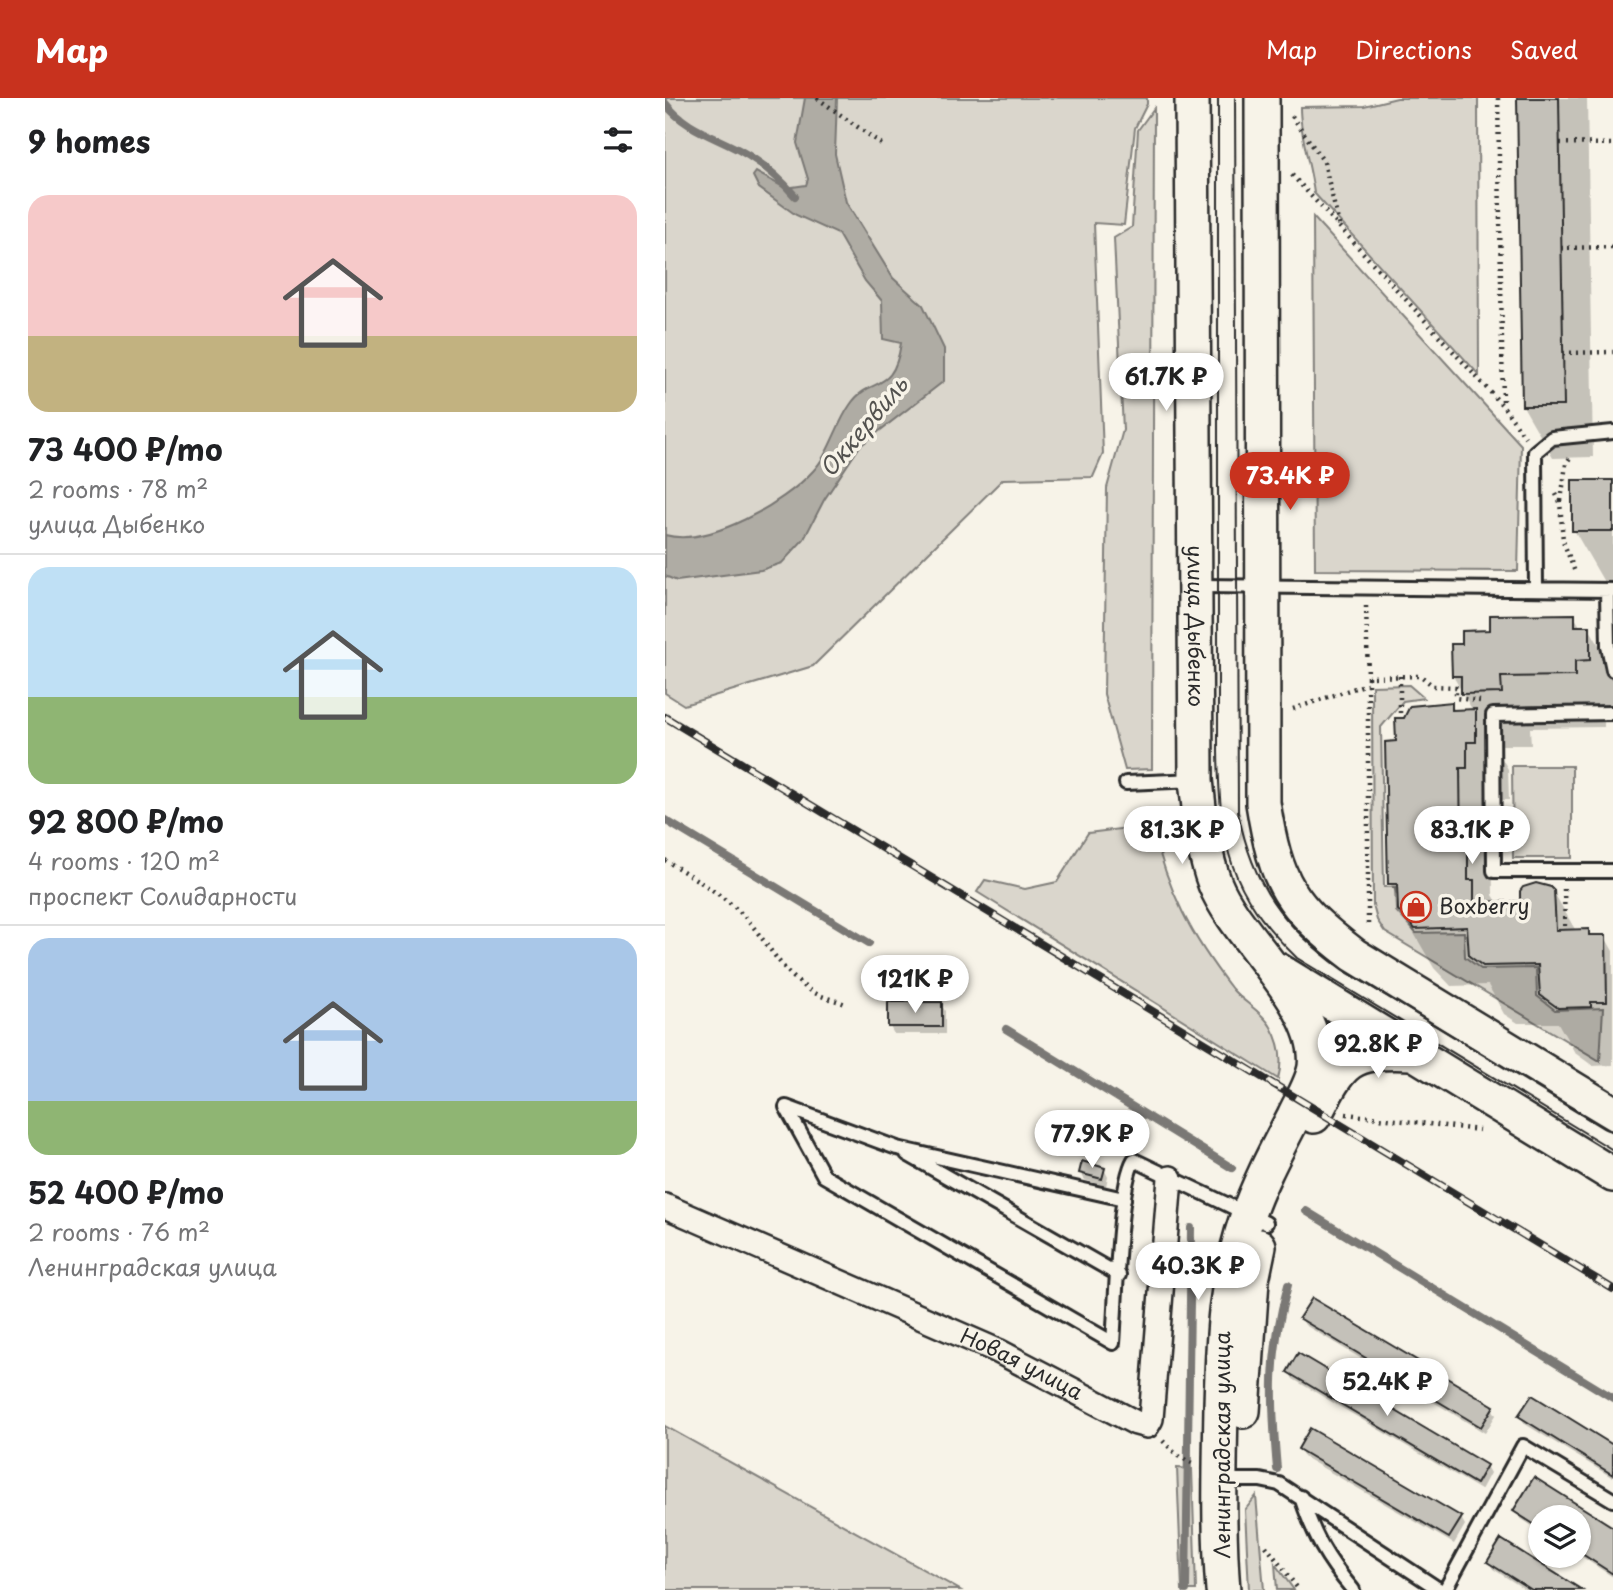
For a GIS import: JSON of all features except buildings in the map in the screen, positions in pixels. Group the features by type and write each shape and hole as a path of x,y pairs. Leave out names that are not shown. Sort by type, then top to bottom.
{"main road":[{"name":"улица Дыбенко","path":"1192,98 1196,780 1202,840 1216,885 1236,923 1273,967"},
{"path":"1262,98 1263,803 1271,854 1289,894 1321,929 1354,955 1610,1104"},
{"path":"1273,967 1613,1175"},
{"path":"1273,967 1300,1013 1323,1074 1375,1052 1412,1053"},
{"name":"Ленинградская улица","path":"1223,1590 1218,1475 1224,1305 1257,1218 1286,1174 1323,1074"},
{"name":"Ленинградская улица","path":"1218,1475 1240,1537 1244,1590"}],"street":[{"name":"Новая улица","path":"665,1206 998,1351 1136,1423 1147,1426 1151,1419 1170,1178"}],"lane":[{"path":"1536,589 1535,452 1552,438 1613,432"},
{"path":"1194,586 1610,590 1608,646 1613,670"},
{"path":"1613,713 1493,715 1494,871 1613,870"},
{"path":"1126,783 1196,780"},
{"path":"1125,1199 897,1148 786,1107 824,1176 1113,1343 1125,1199 1126,1172 1134,1160 1257,1218"},
{"path":"897,1148 1119,1275"},
{"path":"1218,1475 1279,1484 1442,1590 1523,1446 1613,1500"},
{"path":"1301,1497 1314,1536 1328,1560 1353,1590"}],"path":[{"path":"817,98 883,145"},
{"path":"1498,98 1503,406"},
{"path":"1292,116 1324,162 1340,230"},
{"path":"1560,143 1613,144"},
{"path":"1292,175 1503,406 1535,452 1560,502"},
{"path":"1562,248 1613,247"},
{"path":"1563,353 1613,352"},
{"path":"1582,589 1563,541 1560,502 1566,464 1584,435"},
{"path":"1366,588 1368,932"},
{"path":"1400,676 1400,716"},
{"path":"1292,710 1368,681 1400,676 1421,676 1433,686 1456,687 1456,698"},
{"path":"665,860 737,910 773,956 812,990 847,1005"},
{"path":"1564,871 1565,930"},
{"path":"1341,1114 1493,1131"},
{"path":"1178,1456 1218,1475"},
{"path":"1266,1546 1299,1590"}],"shaded area":[{"path":"665,98 1147,98 1147,104 1135,128 1124,225 1094,223 1103,454 1093,477 1003,479 813,666 684,705 665,693"},
{"path":"1397,98 1478,98 1479,375 1314,193 1300,107 1364,106"},
{"path":"1154,108 1152,769 1125,770 1104,694 1107,488 1123,430 1114,238 1132,227 1138,130"},
{"path":"1313,217 1521,445 1518,571 1315,570"},
{"path":"1409,685 1424,698 1403,701 1381,727 1384,887 1395,887 1396,911 1416,933 1464,932 1465,957 1481,969 1536,968 1537,996 1555,1010 1603,1008 1600,1061 1385,932 1377,920 1373,905 1372,686"},
{"path":"1512,766 1572,766 1572,858 1513,858"},
{"path":"1152,825 1165,871 1192,931 1232,989 1263,1017 1274,1033 1280,1059 1278,1079 977,892 985,880 1025,889 1057,882 1088,833"},
{"path":"665,1426 960,1590 665,1590"},
{"path":"1177,1468 1192,1469 1196,1590 1182,1590"},
{"path":"1256,1496 1264,1590 1249,1590 1245,1510"},
{"path":"1275,1564 1294,1590 1277,1590"}],"water":[{"name":"Оккервиль","path":"805,98 837,98 835,154 846,202 893,278 923,305 944,349 944,381 860,446 824,500 804,539 782,563 761,570 677,581 665,576 665,535 703,535 745,519 784,496 819,464 850,405 866,390 887,378 897,360 901,343 883,339 882,301 865,281 838,234 796,215 759,188 753,176 756,172 785,188 806,185 808,179 797,143"}],"waterway":[{"path":"665,103 681,119 699,131 739,150 762,165 795,196"},
{"path":"665,820 869,943"},
{"path":"1006,1029 1232,1168"},
{"path":"1306,1211 1613,1398"},
{"path":"1186,1590 1191,1228"},
{"path":"1277,1469 1273,1377 1277,1333 1288,1285"}],"tram line":[{"path":"1218,98 1218,752 1221,814 1232,865 1256,911 1297,958 1613,1150"},
{"path":"1235,98 1238,812 1252,862 1273,902 1287,920 1343,970 1613,1132"}],"railway":[{"path":"665,717 1613,1289"}],"place":[{"name":"Boxberry","path":"1416,907"}]}
